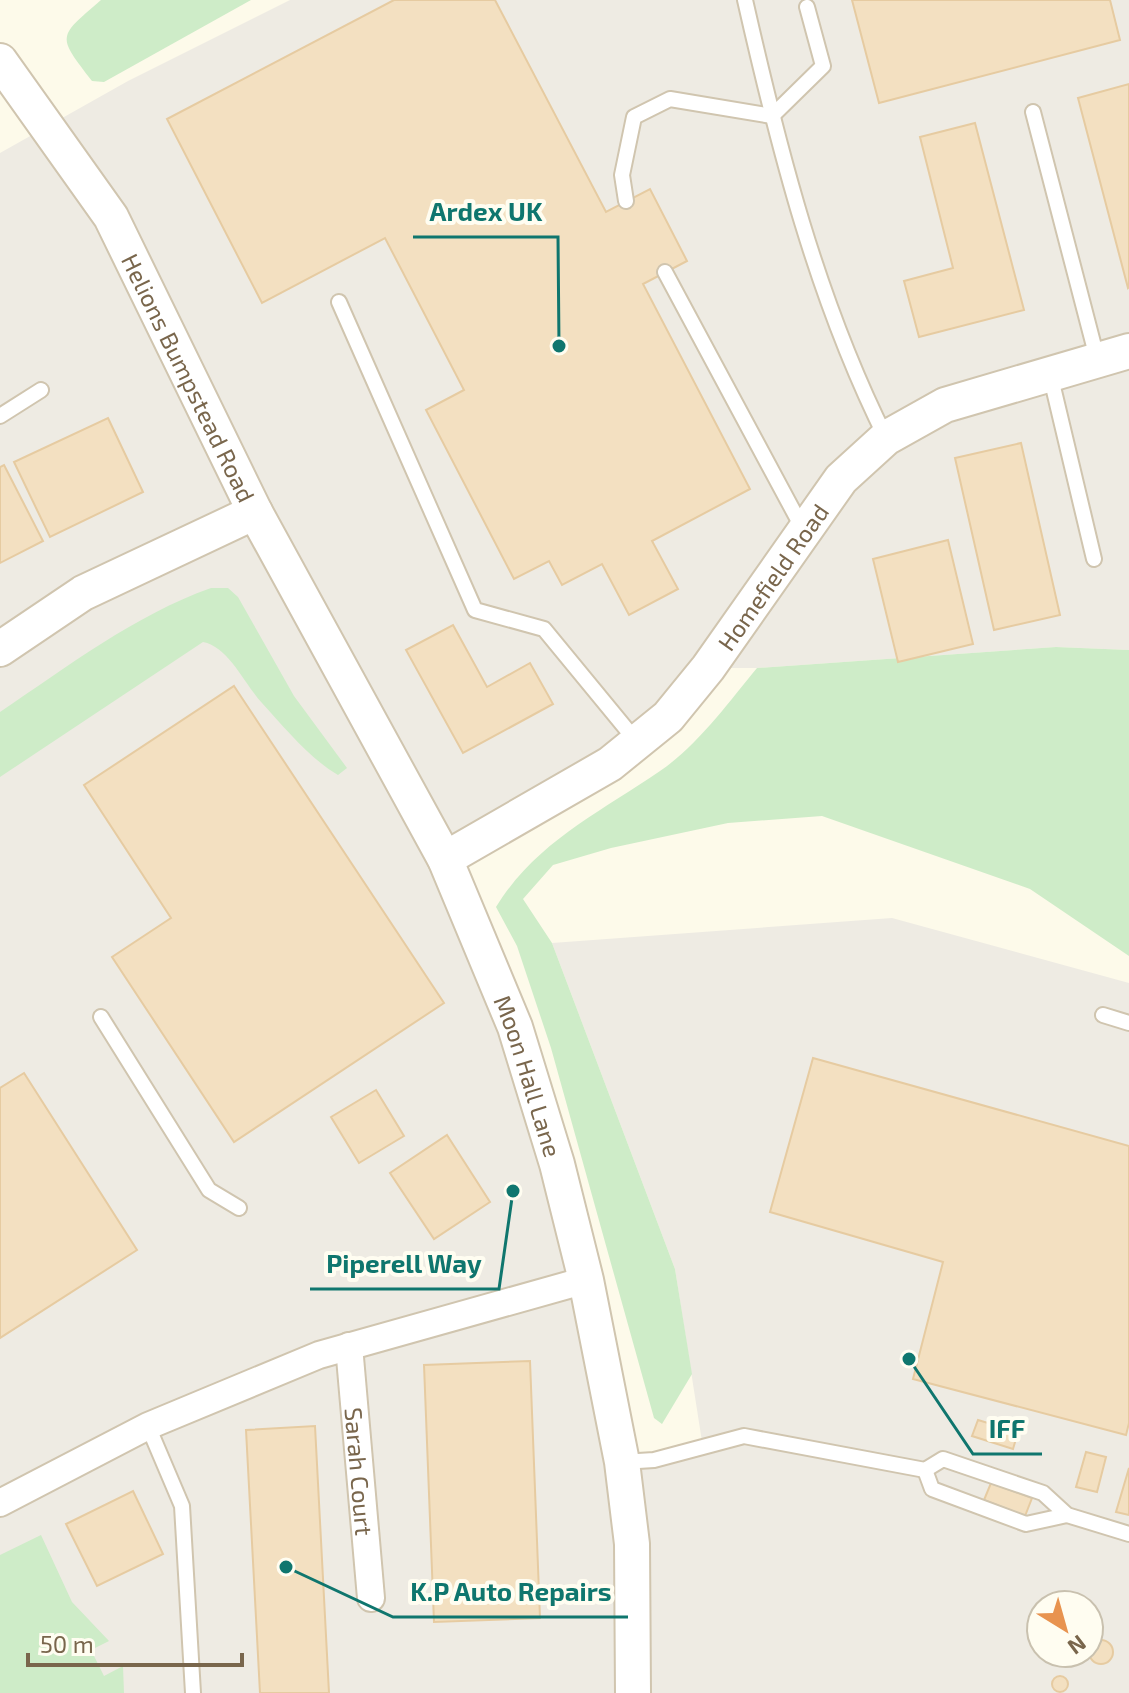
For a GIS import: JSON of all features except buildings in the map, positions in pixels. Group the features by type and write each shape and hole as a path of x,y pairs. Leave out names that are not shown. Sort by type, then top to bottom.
{"street":[{"name":"Helions Bumpstead Road","path":"0,61 41,123 111,217 255,512 83,593 0,649"},
{"name":"Helions Bumpstead Road","path":"0,99 41,123"},
{"name":"Homefield Road","path":"445,859 610,764 668,717 708,668 841,479 886,438 945,405 1113,355"},
{"name":"Moon Hall Lane","path":"255,512 445,859 515,1027 557,1164 586,1280 622,1462 632,1544 633,1693"},
{"path":"0,1503 148,1426 247,1383 349,1346 586,1280"},
{"name":"Sarah Court","path":"349,1346 371,1598"}],"lane":[{"path":"745,0 772,116 821,287 886,438"},
{"path":"772,116 823,66 807,7"},
{"path":"626,201 622,175 634,117 670,99 772,116"},
{"path":"1033,112 1113,355"},
{"path":"665,272 803,530"},
{"path":"339,302 475,610 544,629 637,742"},
{"path":"1049,374 1094,559"},
{"path":"0,416 41,390"},
{"path":"1103,1015 1129,1023"},
{"path":"101,1017 209,1190 239,1208"},
{"path":"148,1426 182,1506 193,1693"},
{"path":"622,1462 654,1460 744,1436 925,1470 943,1459 1043,1493 1067,1515 1129,1534"},
{"path":"925,1470 932,1489 1026,1524 1067,1515"}],"shaded area":[{"path":"290,0 1129,0 1129,650 1056,647 757,668 708,668 668,717 445,859 515,1027 622,1461 703,1448 675,1269 552,943 892,918 1129,983 1129,1693 0,1693 0,153 128,81"}],"green space":[{"path":"101,0 251,0 104,82 92,81 72,54 67,38 76,22"},
{"path":"211,588 228,588 238,597 294,696 347,768 338,775 317,760 262,703 229,659 212,645 203,642 0,777 0,712 129,627"},
{"path":"1056,647 1129,650 1129,956 1030,889 822,816 728,823 611,848 553,865 523,899 552,943 675,1269 692,1374 662,1424 654,1418 551,1048 517,946 496,907 512,884 549,846 674,761 712,723 757,668"},
{"path":"41,1535 72,1602 109,1641 91,1650 104,1676 123,1666 124,1693 0,1693 0,1555"}],"place":[{"name":"Ardex UK","path":"559,346"},
{"name":"Piperell Way","path":"513,1191"},
{"name":"IFF","path":"909,1359"},
{"name":"K.P Auto Repairs","path":"286,1567"}]}
